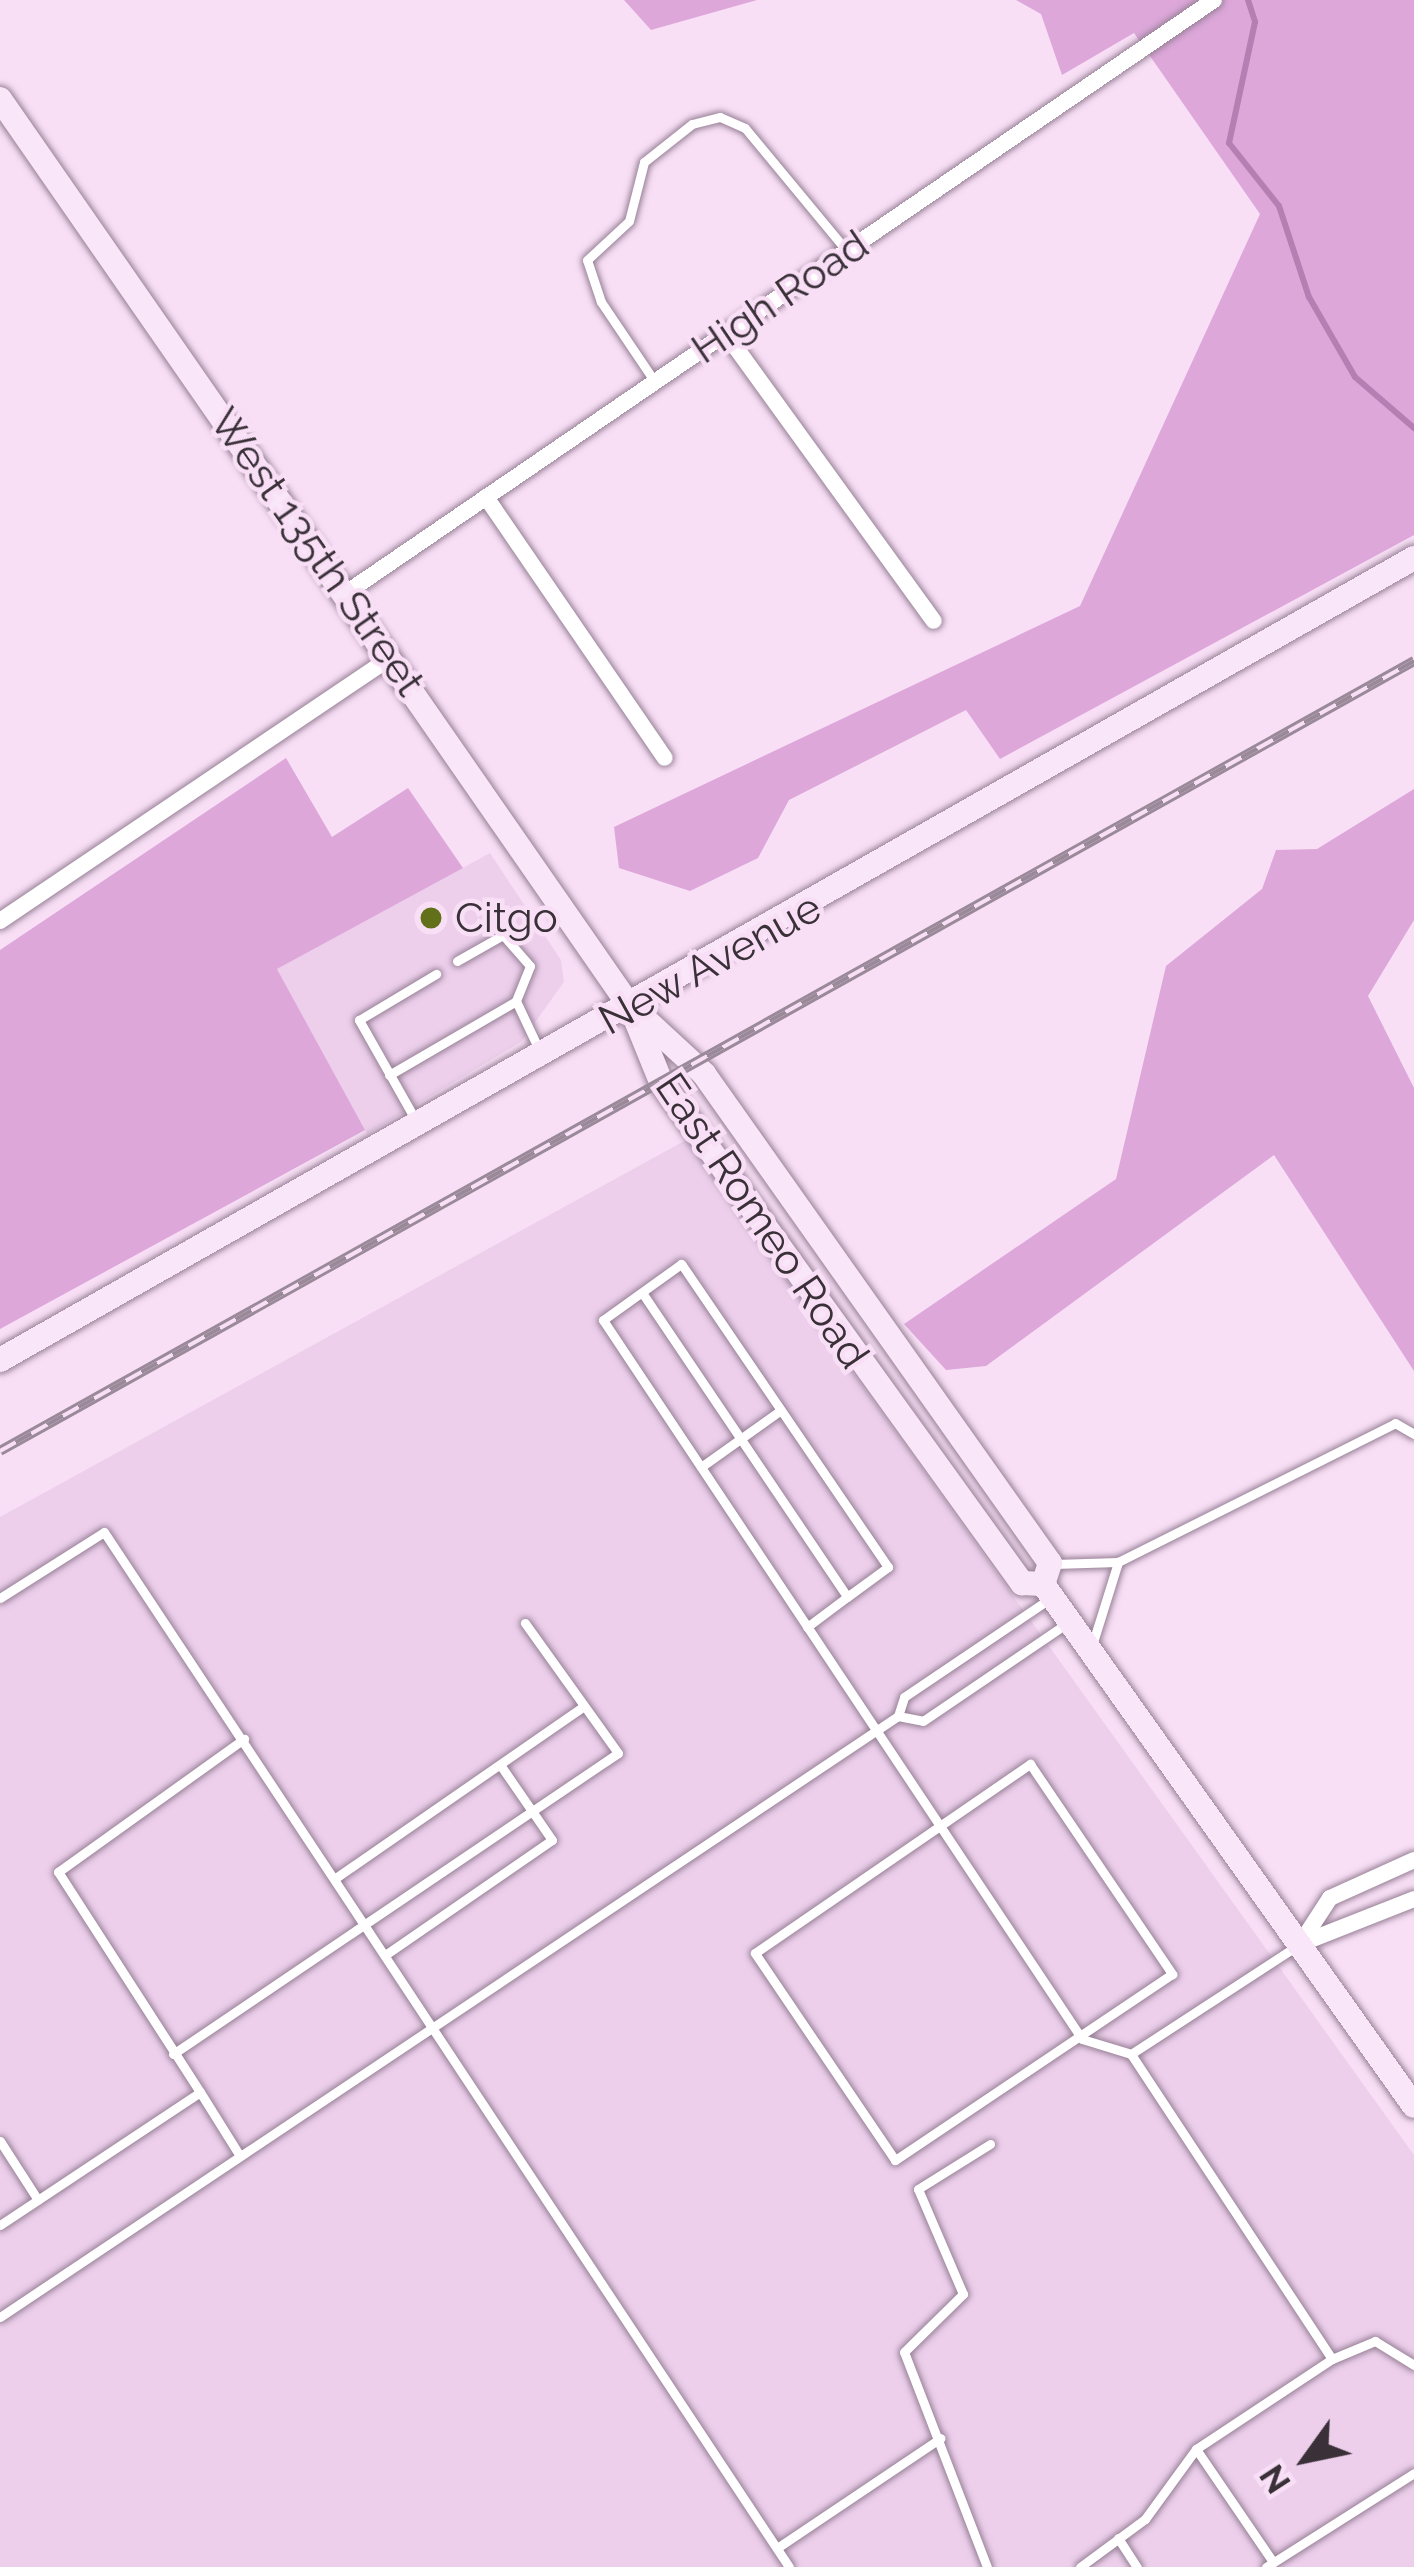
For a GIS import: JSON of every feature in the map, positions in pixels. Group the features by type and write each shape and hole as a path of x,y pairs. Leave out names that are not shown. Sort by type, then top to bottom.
{"main road":[{"name":"West 135th Street","path":"0,99 631,1008"},
{"name":"New Avenue","path":"0,1360 421,1129 1414,558"},
{"name":"East Romeo Road","path":"631,1008 661,1082 850,1352 1022,1583 1048,1581"},
{"name":"East Romeo Road","path":"631,1008 695,1063 1048,1581 1092,1653 1414,2106"}],"street":[{"name":"High Road","path":"346,593 1214,0"},
{"path":"726,334 934,621"},
{"path":"486,497 665,758"},
{"path":"0,921 391,657"},
{"path":"1300,1944 1330,1898 1414,1860"},
{"path":"1300,1944 1414,1899"}],"lane":[{"path":"655,382 586,260 629,221 644,162 692,124 720,117 745,128 846,251"},
{"path":"389,1075 516,1001 530,966 503,935 457,961"},
{"path":"421,1129 358,1020 436,974"},
{"path":"516,1001 543,1058"},
{"path":"807,1627 888,1567 681,1264 603,1320 807,1627 876,1730 938,1820 1082,2039 1131,2054 1331,2360"},
{"path":"643,1294 847,1597"},
{"path":"701,1467 781,1410"},
{"path":"0,2317 898,1716 904,1697 1048,1581 1118,1562 1395,1423 1414,1434"},
{"path":"0,1598 104,1532 435,2024 789,2567"},
{"path":"1092,1653 1118,1562"},
{"path":"898,1716 923,1720 1070,1621"},
{"path":"173,2054 618,1753 524,1623"},
{"path":"337,1877 584,1706"},
{"path":"240,2156 58,1872 244,1739"},
{"path":"1030,1764 1172,1974 1082,2039 895,2160 755,1953 938,1820 1030,1764"},
{"path":"388,1953 552,1840 501,1766"},
{"path":"1131,2054 1300,1944"},
{"path":"0,2225 200,2092"},
{"path":"0,2141 38,2200"},
{"path":"988,2567 904,2352 963,2294 918,2189 990,2144"},
{"path":"1079,2567 1118,2539 1196,2449 1331,2360 1375,2341 1414,2365"},
{"path":"777,2548 941,2438"},
{"path":"1196,2449 1270,2565 1414,2473"},
{"path":"1118,2539 1137,2567"}],"shaded area":[{"path":"624,0 757,0 651,30"},
{"path":"1016,0 1414,0 1414,535 1000,759 966,710 789,800 758,858 690,891 619,868 614,827 1080,606 1260,214 1134,33 1062,75 1041,14"},
{"path":"286,758 332,837 408,788 463,868 277,969 365,1130 0,1329 0,950"},
{"path":"1414,789 1414,920 1368,996 1414,1088 1414,1371 1274,1155 986,1366 946,1370 904,1324 1116,1179 1166,966 1262,889 1276,850 1317,849"},
{"path":"490,853 561,960 564,982 521,1042 367,1134 277,969"},
{"path":"686,1140 1414,2155 1414,2567 0,2567 0,1517"}],"waterway":[{"path":"1248,0 1255,22 1229,143 1279,206 1309,297 1355,377 1414,428"}],"railway":[{"path":"0,1451 1414,661"}],"place":[{"name":"Citgo","path":"431,918"}]}
